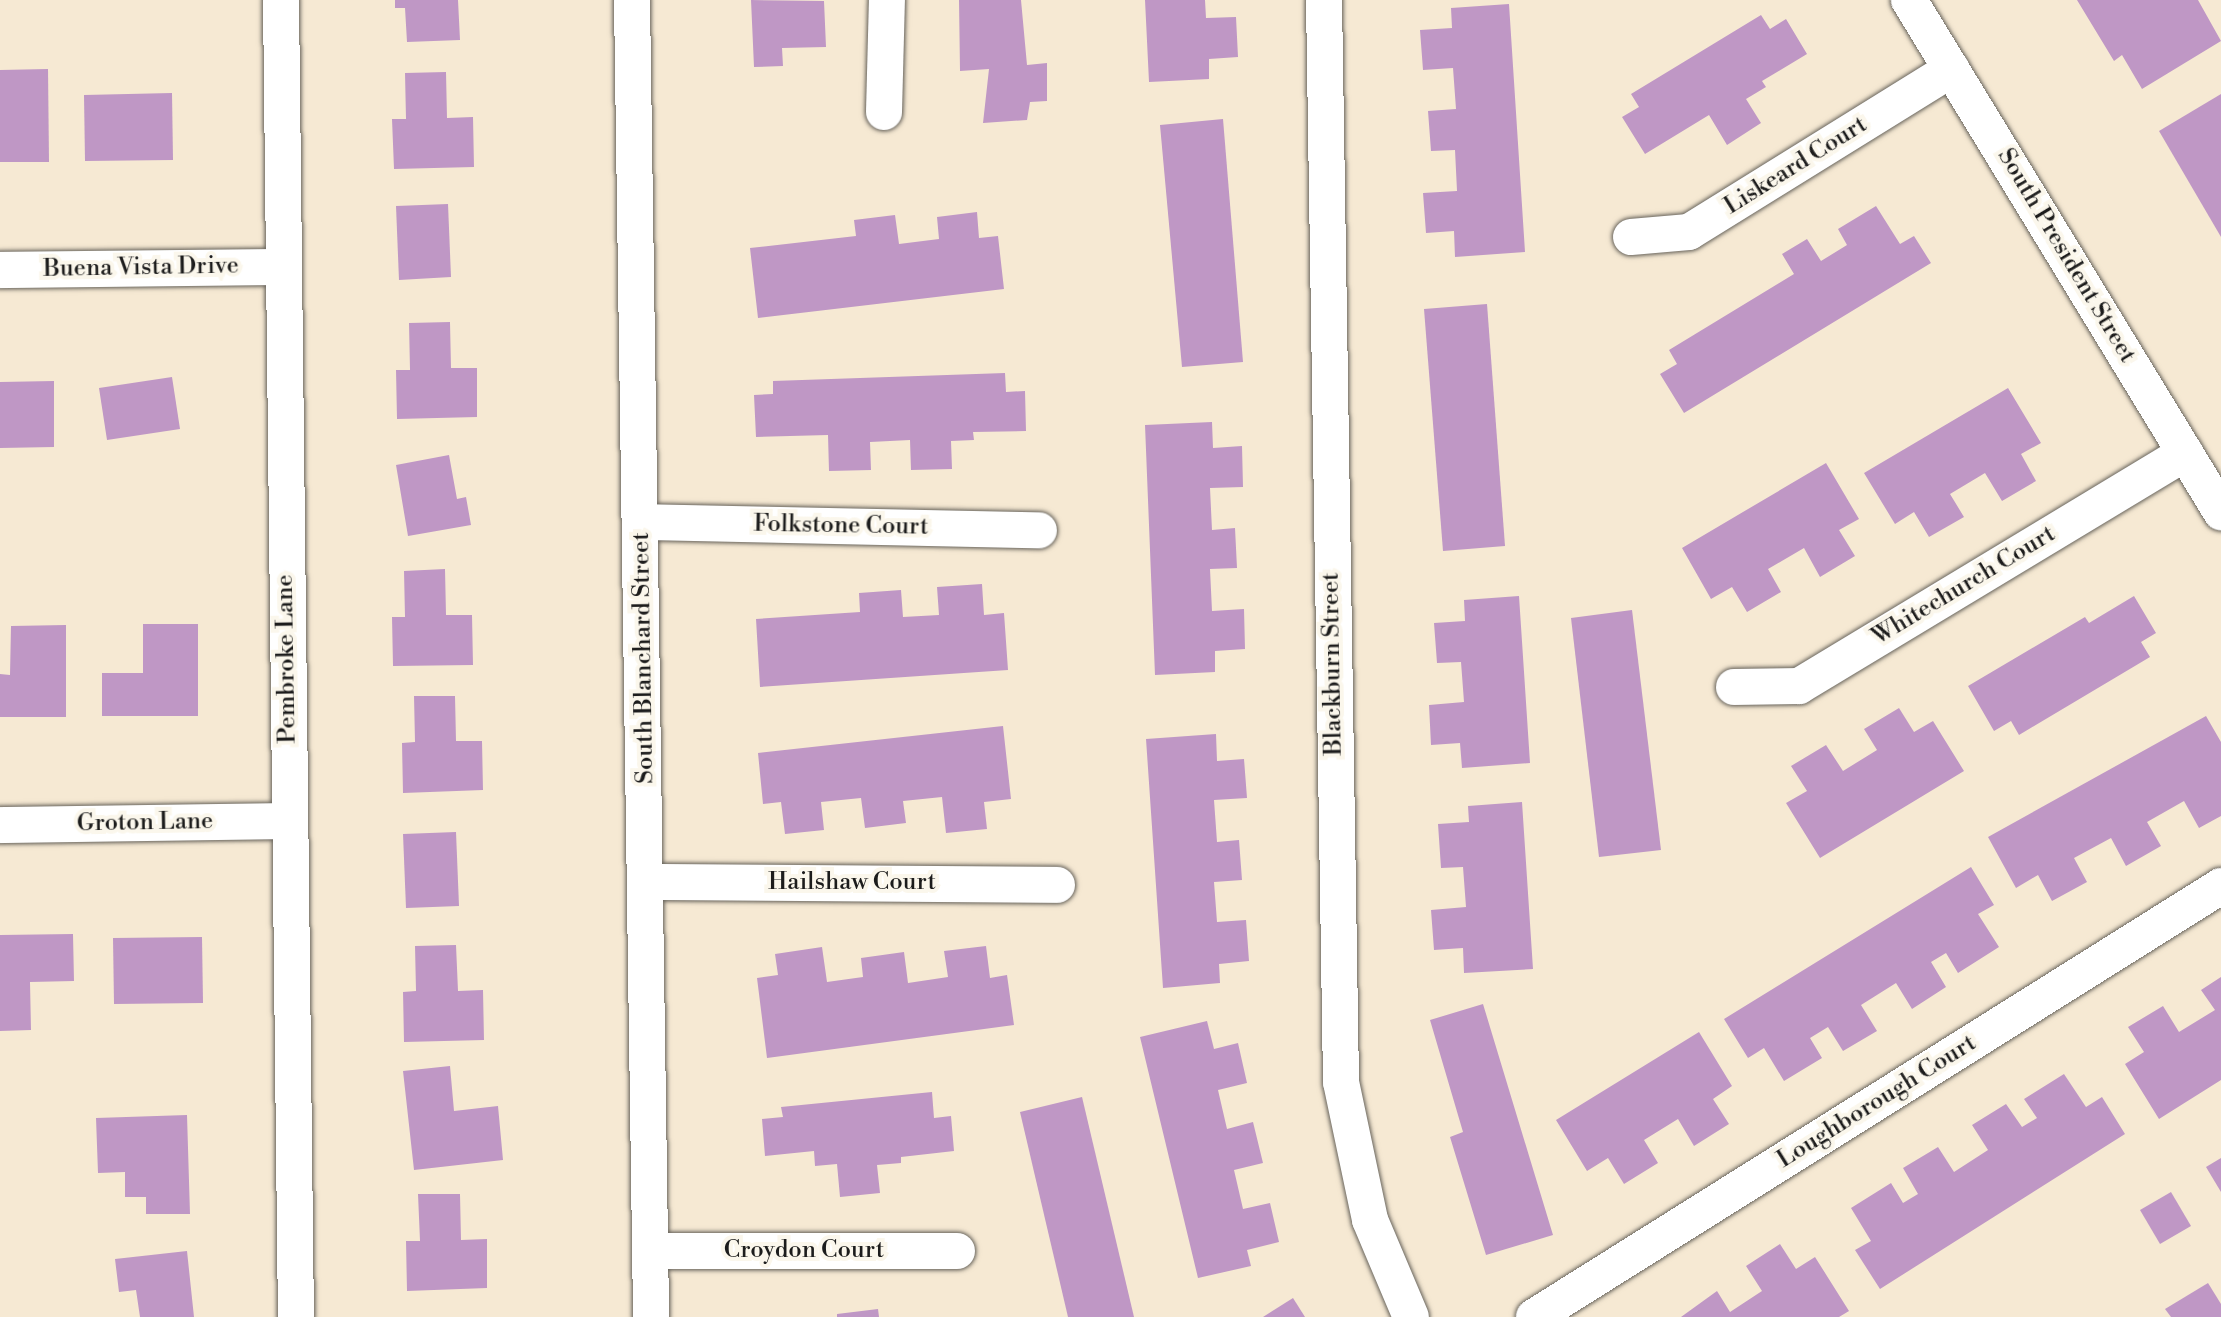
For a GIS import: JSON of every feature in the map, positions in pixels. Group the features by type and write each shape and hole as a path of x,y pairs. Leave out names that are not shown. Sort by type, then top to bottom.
{"street":[{"name":"Pembroke Lane","path":"281,0 296,1317"},
{"name":"South Blanchard Street","path":"632,0 642,522 651,1317"},
{"path":"884,112 887,0"},
{"name":"Blackburn Street","path":"1324,0 1341,1082 1370,1220 1411,1317"},
{"name":"South President Street","path":"1909,0 2221,512"},
{"name":"Liskeard Court","path":"1631,237 1689,232 1952,69"},
{"name":"Buena Vista Drive","path":"0,270 282,267"},
{"name":"Whitechurch Court","path":"1734,687 1799,686 2185,453"},
{"name":"Folkstone Court","path":"642,522 1039,530"},
{"name":"Groton Lane","path":"0,825 289,821"},
{"name":"Hailshaw Court","path":"646,882 1057,885"},
{"name":"Loughborough Court","path":"1534,1317 2221,886"},
{"name":"Croydon Court","path":"651,1251 957,1251"}],"building":[{"path":"395,0 458,0 460,40 407,42 405,8 395,8"},
{"path":"751,0 824,1 826,47 782,48 783,66 754,67"},
{"path":"959,0 1021,0 1027,65 1047,63 1047,101 1030,102 1027,120 983,123 989,69 960,71"},
{"path":"1145,0 1205,0 1206,18 1236,17 1238,57 1209,59 1209,79 1149,82"},
{"path":"2077,0 2198,0 2221,41 2142,89 2122,55 2114,61"},
{"path":"1509,4 1525,252 1455,257 1454,231 1426,233 1423,193 1457,191 1455,150 1431,151 1428,111 1456,109 1453,68 1423,70 1420,30 1452,28 1451,8"},
{"path":"1761,15 1770,29 1786,19 1807,54 1762,81 1766,87 1746,99 1761,123 1727,145 1709,115 1645,154 1622,117 1639,107 1631,94"},
{"path":"48,69 49,162 0,162 0,70"},
{"path":"446,72 447,118 473,117 474,167 394,169 392,119 406,119 405,73"},
{"path":"172,93 173,160 85,161 84,95"},
{"path":"2221,94 2221,237 2159,131"},
{"path":"1223,119 1243,362 1182,367 1160,125"},
{"path":"448,204 451,277 399,280 396,206"},
{"path":"1876,206 1900,244 1914,236 1931,263 1684,413 1660,374 1677,364 1669,350 1794,274 1782,254 1807,239 1821,261 1847,245 1838,229"},
{"path":"977,212 979,238 998,236 1004,289 758,318 750,248 856,236 854,220 895,215 899,244 939,239 937,217"},
{"path":"1487,304 1505,546 1443,551 1424,309"},
{"path":"450,322 451,368 477,368 477,417 397,419 396,370 410,370 409,323"},
{"path":"1005,373 1006,392 1025,391 1026,431 973,432 974,440 951,441 952,469 911,470 910,440 870,442 871,470 829,471 828,435 756,437 754,395 773,394 773,381"},
{"path":"172,377 180,429 107,440 99,388"},
{"path":"54,381 54,447 0,448 0,382"},
{"path":"2008,388 2041,443 2021,454 2036,481 2002,501 1985,473 1950,494 1964,517 1929,537 1914,512 1895,524 1864,473"},
{"path":"1212,422 1213,448 1242,446 1243,487 1210,488 1212,530 1235,528 1237,568 1210,569 1212,611 1244,609 1245,649 1215,651 1215,672 1155,675 1145,425"},
{"path":"449,455 457,499 466,497 471,525 408,536 396,465"},
{"path":"1826,463 1859,519 1839,530 1855,556 1820,577 1804,548 1768,569 1781,592 1747,612 1732,587 1711,599 1682,548"},
{"path":"445,569 446,615 472,615 473,665 393,666 392,617 405,617 404,571"},
{"path":"982,584 984,615 1004,613 1008,670 760,687 756,619 860,612 859,593 901,590 903,617 939,615 937,587"},
{"path":"1519,596 1530,763 1462,768 1460,743 1431,745 1429,705 1464,702 1461,662 1437,663 1434,623 1465,621 1464,600"},
{"path":"2134,596 2156,633 2141,642 2150,657 2019,735 2011,721 1994,731 1968,686 2085,617 2089,623"},
{"path":"1632,610 1661,850 1599,857 1571,618"},
{"path":"143,624 198,624 198,716 102,716 102,673 143,673"},
{"path":"66,625 66,717 0,717 0,674 10,675 11,626"},
{"path":"414,696 455,696 456,741 482,741 483,790 403,793 402,743 415,742"},
{"path":"1899,708 1914,732 1933,721 1964,771 1820,858 1786,803 1807,791 1791,766 1826,745 1843,771 1877,750 1864,729"},
{"path":"2206,716 2221,742 2221,816 2199,828 2184,801 2147,822 2161,846 2126,866 2111,838 2074,858 2087,882 2052,901 2038,875 2016,888 1988,837"},
{"path":"1003,726 1011,799 984,802 987,829 946,833 942,797 903,801 906,823 865,828 861,798 821,802 824,830 785,834 781,802 763,804 758,753"},
{"path":"1216,734 1217,761 1244,759 1247,798 1214,800 1217,842 1239,840 1242,880 1214,882 1217,922 1246,920 1249,961 1219,964 1220,983 1163,988 1146,739"},
{"path":"1522,802 1533,969 1464,973 1463,948 1434,950 1431,910 1466,907 1463,867 1441,868 1438,824 1469,822 1468,806"},
{"path":"456,832 459,906 406,908 403,834"},
{"path":"1971,867 1994,905 1978,914 1999,947 1958,973 1946,953 1931,962 1946,987 1912,1009 1896,983 1861,1005 1877,1031 1843,1051 1828,1027 1810,1038 1822,1058 1784,1081 1764,1048 1748,1058 1724,1019"},
{"path":"73,934 74,981 30,982 31,1030 0,1031 0,935"},
{"path":"202,937 203,1003 114,1004 113,938"},
{"path":"456,945 458,991 483,990 484,1040 404,1042 403,992 416,991 415,946"},
{"path":"986,946 990,978 1007,975 1014,1025 767,1058 757,978 778,975 775,954 822,947 827,982 863,977 861,958 904,952 908,983 948,977 944,951"},
{"path":"2221,977 2221,1080 2159,1119 2125,1064 2144,1052 2128,1027 2163,1006 2179,1032 2215,1010 2201,990"},
{"path":"1483,1004 1553,1235 1486,1255 1450,1137 1463,1132 1430,1020"},
{"path":"1207,1021 1214,1049 1238,1043 1247,1083 1218,1090 1227,1129 1253,1122 1263,1163 1234,1170 1243,1209 1270,1203 1279,1242 1247,1250 1251,1266 1198,1278 1140,1037"},
{"path":"1699,1032 1732,1086 1713,1099 1729,1124 1694,1146 1678,1119 1644,1140 1658,1163 1624,1184 1608,1158 1587,1171 1556,1120"},
{"path":"450,1066 454,1111 498,1106 503,1160 414,1170 403,1071"},
{"path":"2064,1074 2086,1107 2102,1097 2125,1134 1880,1289 1855,1250 1871,1241 1851,1208 1891,1183 1903,1203 1918,1194 1903,1168 1938,1147 1954,1172 1988,1150 1972,1125 2006,1104 2022,1127 2037,1118 2024,1099"},
{"path":"932,1092 934,1118 951,1116 954,1151 901,1157 901,1163 877,1165 880,1193 840,1197 837,1164 815,1166 814,1151 765,1156 762,1119 783,1117 781,1107"},
{"path":"1082,1097 1134,1317 1068,1317 1020,1112"},
{"path":"187,1115 190,1214 146,1214 146,1197 125,1197 125,1172 98,1173 96,1118"},
{"path":"2221,1158 2221,1192 2206,1167"},
{"path":"2171,1192 2191,1226 2160,1244 2140,1210"},
{"path":"418,1194 460,1194 461,1240 487,1239 487,1288 407,1291 406,1241 420,1241"},
{"path":"1780,1244 1796,1269 1815,1257 1849,1311 1839,1317 1681,1317 1717,1291 1730,1312 1762,1291 1746,1266"},
{"path":"187,1251 194,1317 140,1317 136,1290 119,1292 115,1259"},
{"path":"2208,1283 2221,1304 2221,1317 2171,1317 2165,1309"},
{"path":"1293,1298 1305,1317 1263,1317"},
{"path":"878,1309 879,1317 837,1317 837,1314"}]}
